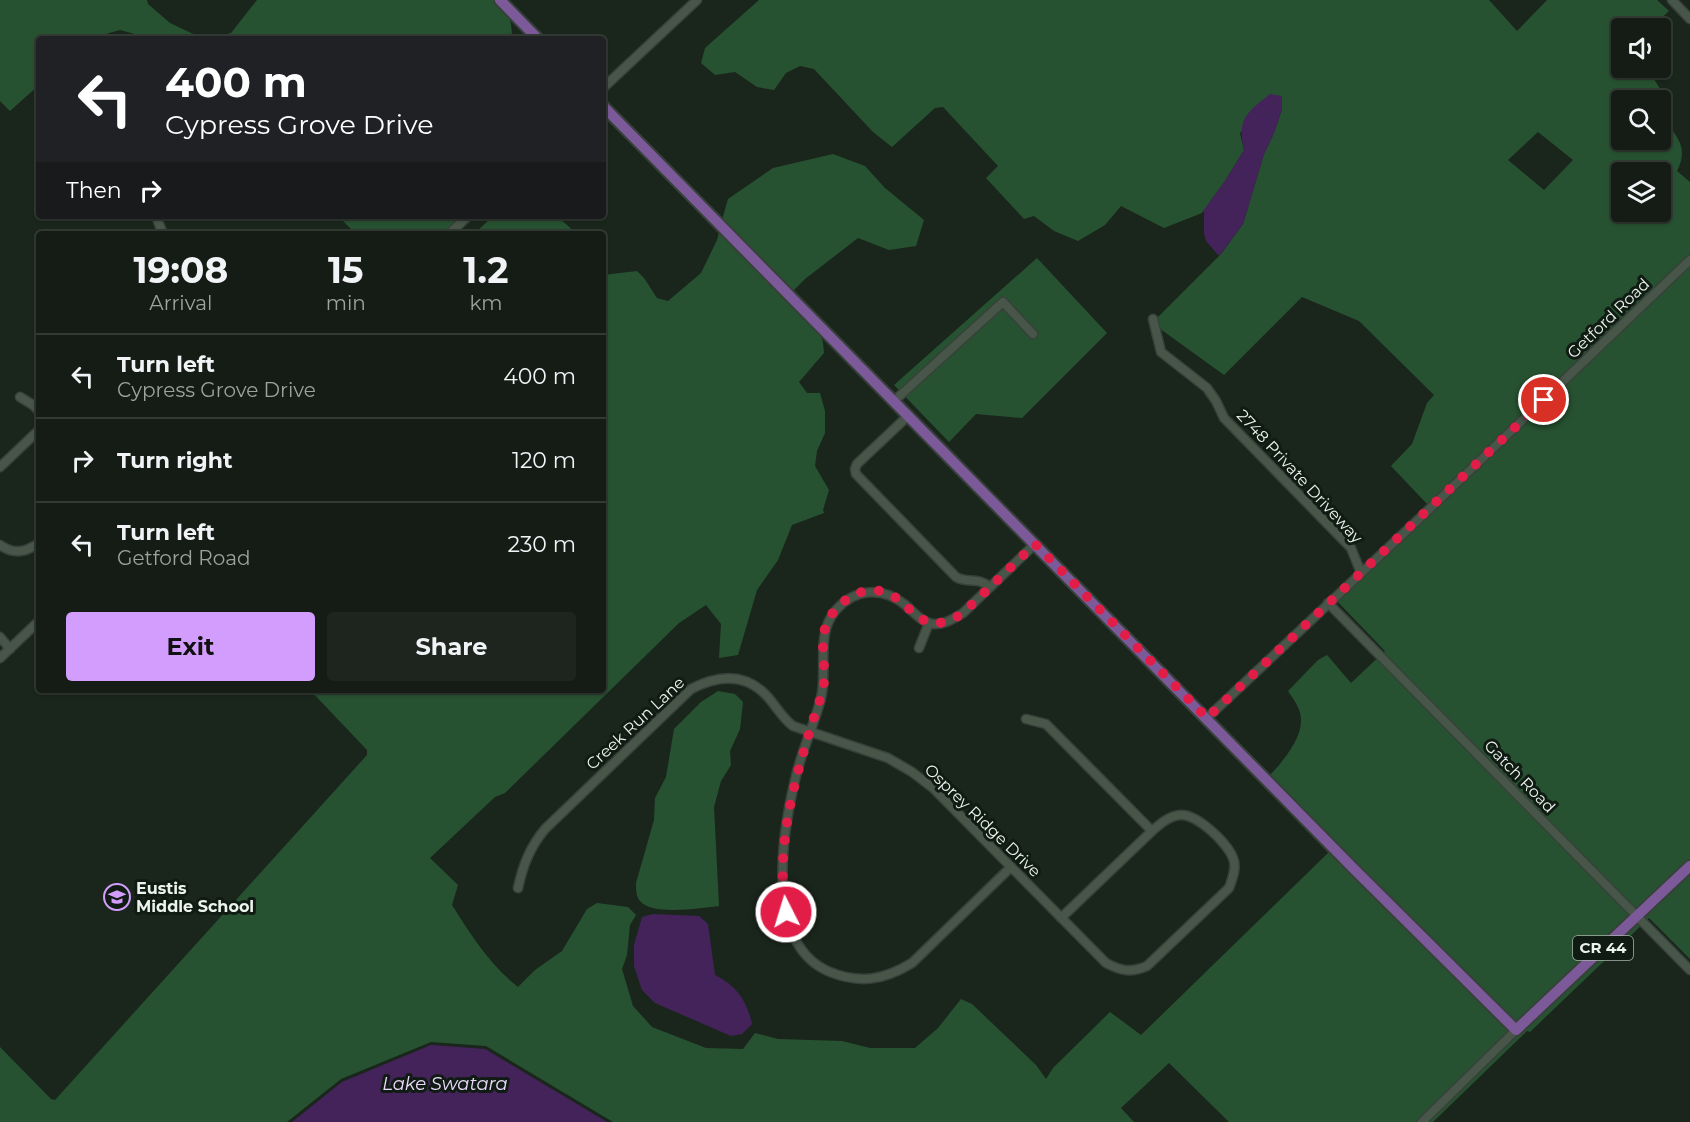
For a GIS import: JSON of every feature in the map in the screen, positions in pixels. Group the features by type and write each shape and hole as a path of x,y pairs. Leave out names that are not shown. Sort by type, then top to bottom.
{"main road":[{"path":"500,0 535,36"},
{"path":"606,109 1516,1030"},
{"name":"CR 44","path":"1516,1030 1690,866"}],"street":[{"path":"606,85 697,0"},
{"path":"1672,0 1690,19"},
{"path":"452,231 465,219"},
{"name":"Getford Road","path":"1207,718 1690,260"},
{"path":"894,400 1003,302 1033,334"},
{"name":"2748 Private Driveway","path":"1153,319 1161,352 1206,388 1216,401 1224,418 1351,548 1361,573"},
{"path":"20,397 36,408"},
{"path":"909,415 857,464 856,474 956,577 963,580 979,580 990,587"},
{"path":"0,466 36,433"},
{"path":"1011,867 912,963 893,974 870,979 848,979 826,970 811,960 789,928 783,895 785,837 795,780 824,686 823,639 826,624 846,600 862,592 876,591 891,595 929,623 939,624 951,621 963,613 1035,544"},
{"path":"0,545 7,550 17,552 28,550 36,545"},
{"name":"Gatch Road","path":"1328,603 1690,970"},
{"path":"919,648 929,623"},
{"path":"0,658 36,624"},
{"path":"0,637 10,649"},
{"name":"Creek Run Lane","path":"518,888 522,868 534,843 545,830 691,689 709,680 727,678 749,682 765,694 784,719 793,726 809,732"},
{"path":"1026,719 1046,724 1152,831"},
{"name":"Osprey Ridge Drive","path":"809,732 888,758 933,788 1061,918 1106,963 1120,970 1134,972 1147,966 1229,888 1234,875 1234,861 1228,847 1196,818 1181,814 1167,819 1152,831 1061,918"},
{"path":"1422,1122 1516,1030"}],"green space":[{"path":"0,0 147,0 148,4 170,23 198,36 142,36 120,30 99,36 36,36 36,88 10,111 0,101"},
{"path":"257,0 495,0 509,17 512,36 219,36 231,33"},
{"path":"759,0 1489,0 1517,31 1547,0 1657,0 1669,11 1662,18 1611,18 1611,78 1653,78 1659,90 1611,90 1611,150 1671,150 1671,128 1679,141 1682,155 1677,171 1690,182 1690,254 1428,505 1391,466 1412,444 1427,403 1434,395 1359,321 1302,297 1224,375 1152,323 1221,254 1243,224 1264,154 1282,109 1282,96 1240,133 1244,150 1202,213 1164,228 1121,206 1105,225 1078,241 1054,231 1034,216 1024,219 986,178 998,166 943,107 935,108 892,147 873,132 814,69 800,66 786,73 774,90 757,87 735,72 715,75 701,63 705,48","holes":["1538,132 1573,160 1544,190 1508,160"]},
{"path":"833,154 865,166 885,188 924,220 916,246 889,250 858,238 805,279 792,292 722,220 728,199 773,168"},
{"path":"341,219 459,219 446,231 353,231"},
{"path":"490,219 560,219 574,231 477,231"},
{"path":"720,228 803,319 817,329 823,341 824,353 799,382 807,393 820,393 825,411 825,433 817,451 815,466 829,490 824,513 792,525 778,560 757,590 738,655 719,658 721,624 706,605 679,623 505,793 495,797 430,858 458,885 452,905 474,938 508,979 518,987 535,970 562,951 587,909 597,903 628,907 636,915 630,925 627,955 622,969 633,1006 652,1027 706,1048 743,1049 755,1033 778,1039 842,1041 870,1048 915,1048 938,1028 961,999 972,1004 1036,1065 1046,1079 1053,1068 1110,1012 1141,1035 1331,850 1511,1029 1416,1122 1229,1122 1169,1063 1121,1108 1134,1122 613,1122 486,1046 431,1042 341,1079 287,1122 0,1122 0,1047 51,1099 55,1100 367,755 367,750 313,693 606,693 606,275 637,271 657,298 668,301 701,273 717,240"},
{"path":"1037,258 1107,333 1022,418 976,414 949,442 894,385"},
{"path":"1690,266 1690,860 1516,1024 1269,776 1290,751 1300,727 1300,712 1288,691 1318,660 1327,655 1351,683 1385,651 1337,601"},
{"path":"718,691 735,694 743,702 740,729 730,751 731,765 721,781 714,807 719,906 665,910 646,906 637,895 636,883 654,820 655,798 666,777 674,729 701,702"},
{"path":"1690,872 1690,959 1649,918 1433,1122 1428,1122 1523,1029"}],"water":[{"path":"1270,94 1282,96 1282,109 1264,154 1243,224 1219,256 1206,241 1204,210 1244,150 1242,131 1245,118"},
{"path":"653,914 699,916 708,924 715,975 735,989 744,1001 750,1016 752,1024 742,1034 731,1036 655,1003 642,990 634,966 634,945 642,917"},
{"name":"Lake Swatara","path":"431,1045 485,1049 607,1122 292,1122 342,1082"}],"place":[{"name":"Eustis Middle School","path":"117,897"}],"route":[{"path":"786,912 783,895 785,837 795,780 824,686 823,639 826,624 846,600 862,592 876,591 891,595 929,623 939,624 951,621 963,613 1035,544 1207,718 1544,400"}]}
